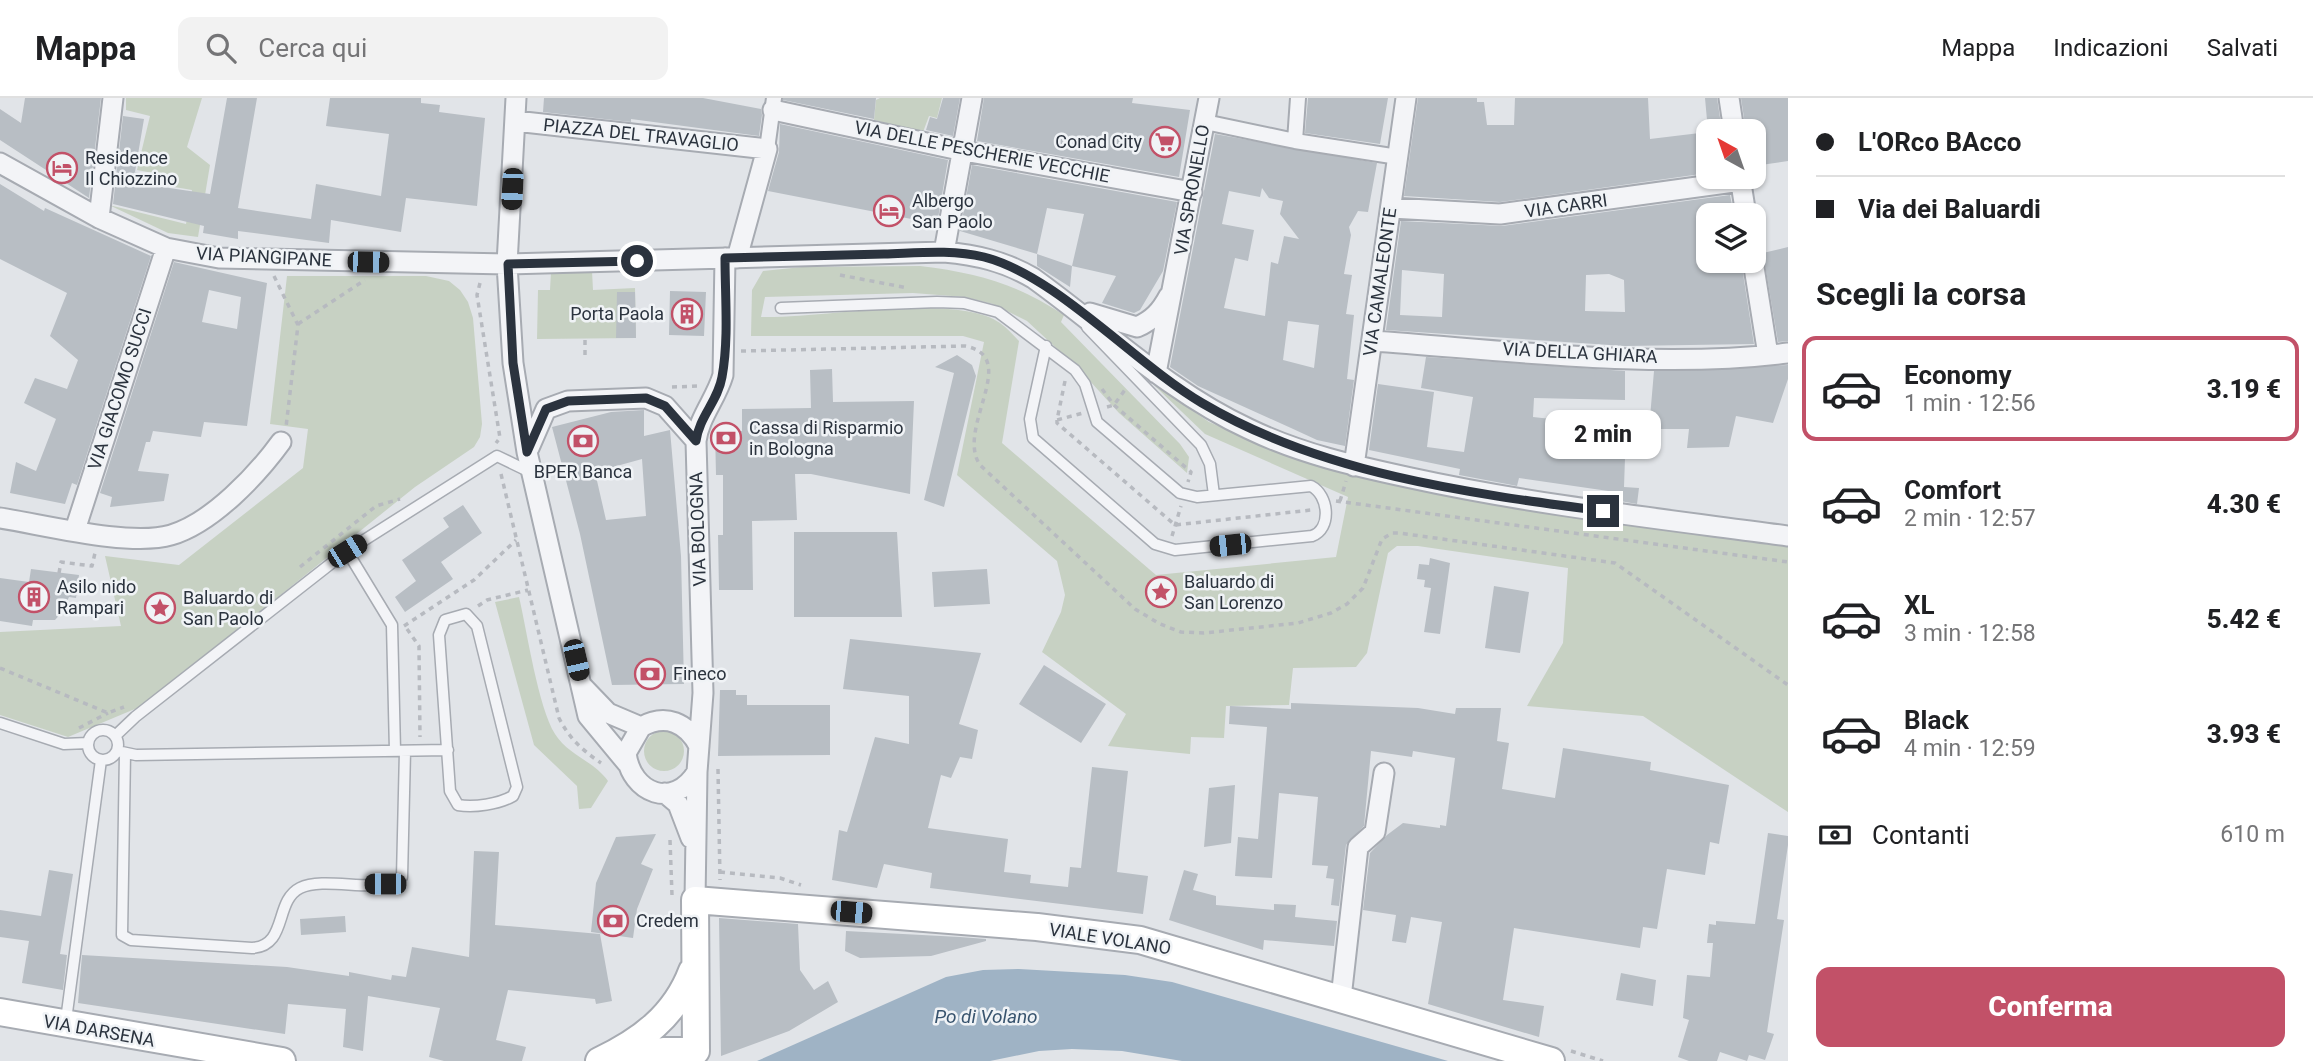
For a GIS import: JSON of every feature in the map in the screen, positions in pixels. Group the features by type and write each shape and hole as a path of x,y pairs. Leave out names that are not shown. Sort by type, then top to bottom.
{"main road":[{"name":"VIALE VOLANO","path":"684,897 1113,935 1173,948 1551,1061"},
{"name":"VIA BOLOGNA","path":"623,1061 663,1051 696,1051 694,966 684,897"},
{"path":"599,1061 641,1038 658,1025 681,995 694,966"},
{"name":"VIA DARSENA","path":"0,1012 282,1061"}],"street":[{"path":"99,218 113,98"},
{"name":"VIA BOLOGNA","path":"516,98 508,264 513,363 527,452 588,716 594,727 627,763 640,785 651,791 665,793 678,804 685,818 696,873"},
{"path":"944,252 972,98"},
{"name":"VIA SPRONELLO","path":"1156,373 1209,98"},
{"path":"1295,141 1298,98"},
{"name":"VIA CAMALEONTE","path":"1346,470 1372,341 1405,98"},
{"path":"1729,98 1732,119"},
{"path":"766,149 773,104"},
{"name":"VIA DELLE PESCHERIE VECCHIE","path":"773,104 964,151 1192,192"},
{"name":"PIAZZA DEL TRAVAGLIO","path":"515,121 766,149"},
{"path":"1205,122 1295,141 1398,157"},
{"name":"VIA BOLOGNA","path":"684,897 696,873 697,772 703,681 696,441 700,421 713,402 723,376 731,258 766,149"},
{"name":"VIA PIANGIPANE","path":"0,163 99,218 166,248 219,258 252,260 508,264"},
{"name":"VIA CARRI","path":"1391,208 1500,214 1696,185"},
{"name":"VIA GIACOMO SUCCI","path":"75,530 166,248"},
{"path":"508,264 944,252 981,256 1018,269 1071,306 1156,373 1247,428 1346,470 1524,500 1788,536"},
{"path":"1755,273 1768,355"},
{"name":"VIA SPRONELLO","path":"1071,306 1137,327 1149,322 1162,309 1175,282"},
{"name":"VIA DELLA GHIARA","path":"1372,341 1588,356 1788,353"},
{"path":"527,452 546,409 568,401 646,398 656,401 696,441"},
{"path":"0,518 99,534 150,539 191,527 254,477 281,442"},
{"name":"VIA BOLOGNA","path":"641,727 655,720 681,719 703,681"},
{"path":"582,686 608,713 641,727 629,743 627,763"},
{"path":"671,720 692,733 699,747"},
{"path":"665,793 686,786 697,772"},
{"path":"1341,998 1358,847 1375,832 1384,773"}],"lane":[{"path":"781,308 964,303 998,312 1046,346 1080,377 1088,391 1092,414 1105,430 1174,489 1192,496 1306,485 1317,488 1323,499 1325,526 1312,536 1175,550 1155,544 1033,438 1030,419 1046,346"},
{"path":"1071,306 1100,344 1201,445 1210,464 1214,495"},
{"path":"115,736 135,717 347,551 497,456 518,464 533,474"},
{"path":"347,551 384,608 393,633 400,751 404,860 399,880 391,883 311,885 299,889 289,898 274,937 260,948 125,939 121,929 121,752 115,736 110,731 97,731 88,743 89,752 101,760 121,752 162,755 400,751 447,750"},
{"path":"467,614 477,626 516,792 506,800 458,805 450,791 439,628 445,620 467,614"},
{"path":"0,723 64,744 88,743"},
{"path":"65,1024 101,760"}],"path":[{"path":"483,263 477,295 500,438 486,451"},
{"path":"274,276 298,325 288,418 281,442"},
{"path":"298,325 341,295"},
{"path":"585,339 585,355"},
{"path":"735,351 965,346 982,351 986,354 989,367 974,438 975,457 980,465 1135,609 1171,629 1204,633 1298,623 1331,614 1347,604 1363,588 1382,539 1399,533 1615,563 1788,685"},
{"path":"1114,405 1128,387"},
{"path":"1340,501 1347,477 1346,470"},
{"path":"290,576 376,506 405,498"},
{"path":"1323,499 1788,562"},
{"path":"59,573 61,562 92,566 99,534"},
{"path":"393,633 474,580 516,540"},
{"path":"467,614 486,600 528,590"},
{"path":"405,625 419,646 420,739"},
{"path":"0,668 108,713"},
{"path":"69,730 131,702"},
{"path":"670,840 684,897"}],"green space":[{"path":"126,98 202,98 187,147 210,165 198,237 168,233 109,205 186,224 192,190 151,183 153,173 137,170 150,116 126,110"},
{"path":"942,98 937,118 929,116 923,132 874,120 876,100"},
{"path":"920,266 995,281 1029,295 1064,315 1061,322 1180,444 1189,457 1187,473 1119,413 1079,369 1027,321 993,304 965,297 913,293 765,297 761,317 920,308 952,309 979,314 1000,323 1019,341 1002,443 1156,575 1336,557 1348,497 1205,434 1110,343 1150,381 1209,422 1290,456 1344,474 1472,500 1788,541 1788,812 1643,716 1527,706 1563,643 1568,568 1418,546 1397,546 1388,553 1367,653 1356,667 1293,668 1289,705 1226,706 1224,738 1191,737 1190,754 1108,746 1126,714 1042,652 1061,612 1065,595 1057,561 957,475 984,342 963,336 751,336 752,290 763,271 802,267"},
{"path":"592,271 593,290 635,288 636,338 537,339 538,290 550,290 551,272"},
{"path":"287,276 426,276 449,281 460,290 468,302 473,318 482,424 480,437 474,447 415,487 142,706 68,737 0,715 0,632 121,626 105,556 179,565 303,468 308,429 270,424"},
{"path":"519,597 538,688 549,722 560,741 596,768 608,781 591,808 579,809 577,786 534,745 495,602"},
{"path":"664,731 672,732 678,737 683,743 683,759 678,765 672,770 664,771 656,770 650,765 645,759 644,751 645,743 650,737 656,732"}],"water":[{"name":"Po di Volano","path":"1019,969 1125,975 1172,982 1448,1061 1182,1061 1122,1051 1072,1049 1039,1051 990,1061 757,1061 946,977 983,970"}],"building":[{"path":"25,98 101,98 89,198 0,140 0,109 21,123"},
{"path":"227,98 257,98 238,208 311,219 316,184 381,196 389,134 326,126 330,98 421,98 421,103 440,105 439,112 485,118 477,206 406,198 401,232 331,220 329,243 238,231 238,239 203,233 204,226 113,204 123,116 144,119 135,172 151,175 149,185 210,194"},
{"path":"544,98 703,98 761,109 762,115 759,136 631,119 631,122 543,112"},
{"path":"876,98 874,119 783,100"},
{"path":"943,98 960,98 953,136 926,130 930,117 937,119"},
{"path":"984,98 1133,98 1132,103 1190,110 1179,177 977,141"},
{"path":"1308,98 1388,98 1380,144 1305,133"},
{"path":"1418,98 1477,98 1477,102 1484,102 1487,125 1514,125 1515,98 1648,98 1650,139 1696,133 1696,175 1500,202 1404,196"},
{"path":"1705,98 1717,98 1720,119 1707,119"},
{"path":"1741,98 1788,98 1788,161 1766,164 1766,119 1744,119"},
{"path":"780,124 948,160 937,224 768,191 779,152"},
{"path":"1215,134 1377,163 1368,212 1358,211 1349,227 1351,235 1344,274 1352,275 1346,314 1354,315 1347,379 1354,380 1345,446 1317,440 1198,386 1170,367","holes":["1262,188 1269,198 1283,201 1280,214 1299,239 1284,236 1278,264 1271,262 1265,316 1224,308 1235,258 1248,261 1254,230 1222,224 1229,191 1260,197","1288,321 1319,325 1314,368 1283,360"]},
{"path":"972,165 1177,202 1163,271 1140,310 1134,313 1102,303 1116,276 1072,266 1084,214 1047,208 1037,254 960,231"},
{"path":"0,184 44,211 45,208 151,256 77,485 72,483 65,504 10,493 16,462 36,471 56,419 24,403 35,378 67,389 78,360 50,336 67,293 0,259"},
{"path":"1730,195 1732,203 1696,203 1696,273 1743,273 1754,344 1625,346 1386,330 1401,221 1502,226","holes":["1402,270 1444,274 1442,317 1400,315","1609,274 1624,280 1625,312 1585,311 1586,275"]},
{"path":"1788,247 1788,341 1778,342 1766,271 1766,252"},
{"path":"1037,254 1072,266 1070,287 1037,266"},
{"path":"174,262 267,283 247,426 204,422 201,437 153,431 150,442 146,442 138,471 169,474 164,501 110,507 112,497 100,493","holes":["209,290 241,297 237,329 202,322"]},
{"name":"Porta Paola","path":"670,291 706,292 704,336 669,335"},
{"path":"617,292 635,292 636,338 616,338"},
{"path":"957,355 972,365 976,376 944,507 924,500 954,373 935,367"},
{"path":"1426,357 1625,371 1625,400 1534,398 1533,417 1587,423 1584,453 1625,458 1624,487 1639,488 1637,504 1620,501 1622,493 1519,478 1517,486 1459,475 1460,469 1369,450 1378,384 1434,392 1427,447 1464,452 1473,397 1421,388"},
{"path":"1788,365 1788,379 1773,423 1736,416 1729,447 1687,448 1689,429 1649,429 1654,371"},
{"path":"832,369 833,402 914,401 910,494 811,474 795,474 797,520 752,521 753,590 719,590 718,535 723,535 723,475 716,475 715,431 742,431 742,409 811,408 810,370"},
{"path":"644,410 644,436 670,430 681,556 684,684 612,685 580,534 552,427 611,412","holes":["642,459 646,516 606,520 595,472"]},
{"path":"1618,426 1634,428 1631,458 1614,456"},
{"path":"463,505 482,533 441,562 453,579 405,612 395,597 416,581 402,560 449,527 443,518"},
{"path":"794,532 897,532 902,617 794,617"},
{"path":"1430,558 1450,563 1440,634 1424,632 1431,588 1424,587 1425,580 1417,579 1419,564 1429,565"},
{"name":"Asilo nido Rampari","path":"31,569 79,575 76,598 69,597 55,620 33,620 32,626 0,621 0,578 29,582"},
{"path":"987,569 990,604 934,607 932,572"},
{"path":"1494,586 1529,592 1520,653 1485,648"},
{"path":"850,639 981,653 959,724 978,730 972,759 960,757 951,778 941,775 928,828 1008,839 1004,872 1031,875 1030,883 1068,887 1070,867 1081,868 1092,767 1128,771 1117,872 1148,876 1143,914 930,888 932,873 884,864 877,888 832,880 839,830 847,832 875,737 909,744 909,696 843,689"},
{"path":"1044,665 1106,704 1081,743 1019,704"},
{"path":"720,690 736,690 736,695 747,695 747,705 830,705 830,755 718,756"},
{"path":"1291,703 1418,708 1455,714 1456,708 1501,708 1497,741 1509,743 1502,789 1555,798 1563,748 1651,762 1650,770 1729,785 1719,844 1710,842 1705,875 1667,869 1657,929 1643,927 1640,948 1514,928 1503,1000 1544,1006 1539,1037 1428,1004 1442,922 1411,917 1406,943 1392,941 1396,915 1363,910 1370,853 1387,835 1403,823 1440,828 1440,825 1446,826 1455,758 1413,751 1412,757 1371,751 1364,826 1346,845 1339,906 1331,905 1334,879 1326,878 1328,866 1312,865 1318,797 1279,793 1272,878 1235,876 1238,837 1258,839 1267,727 1229,724 1230,706 1291,709"},
{"path":"1235,785 1231,843 1204,847 1209,788"},
{"path":"1768,833 1788,836 1788,845 1777,919 1784,920 1767,1032 1774,1034 1765,1060 1749,1055 1747,1061 1720,1052 1717,1061 1689,1061 1678,1057 1689,1020 1683,1018 1687,975 1710,977 1713,943 1707,943 1709,924 1716,925 1716,921 1755,924"},
{"path":"656,834 641,864 653,869 637,909 633,938 591,932 596,883 616,837"},
{"path":"474,851 499,852 495,925 600,934 612,1001 596,1004 595,999 508,990 496,1040 526,1047 522,1061 444,1061 429,1057 440,1008 368,996 363,1051 343,1047 346,1009 288,1004 285,1034 78,1003 82,955 287,967 349,976 349,972 391,980 392,975 406,977 412,947 469,957"},
{"path":"49,870 73,874 60,954 67,955 63,990 22,983 29,941 0,937 0,910 41,916"},
{"path":"1184,870 1198,874 1193,890 1216,896 1216,905 1274,910 1274,904 1296,905 1295,917 1337,921 1334,946 1264,940 1263,950 1169,920"},
{"path":"345,916 346,932 301,935 300,919"},
{"path":"719,918 798,924 800,970 814,990 828,981 838,1002 789,1031 721,1056"},
{"path":"846,931 960,937 986,941 931,956 860,958 845,951"},
{"path":"1621,973 1656,980 1653,1006 1616,1000"}],"place":[{"name":"Conad City","path":"1165,142"},
{"name":"Residence Il Chiozzino","path":"62,168"},
{"name":"Albergo San Paolo","path":"889,211"},
{"name":"Porta Paola","path":"687,314"},
{"name":"Cassa di Risparmio in Bologna","path":"726,438"},
{"name":"BPER Banca","path":"583,441"},
{"name":"Baluardo di San Lorenzo","path":"1161,592"},
{"name":"Asilo nido Rampari","path":"34,597"},
{"name":"Baluardo di San Paolo","path":"160,608"},
{"name":"Fineco","path":"650,674"},
{"name":"Credem","path":"613,921"}],"route":[{"path":"637,261 508,264 513,363 527,452 540,417 546,409 568,401 646,398 656,401 665,406 696,441 700,421 713,402 723,376 725,258 944,252 981,256 1018,269 1178,388 1247,428 1284,445 1342,463 1448,486 1603,511"}]}
